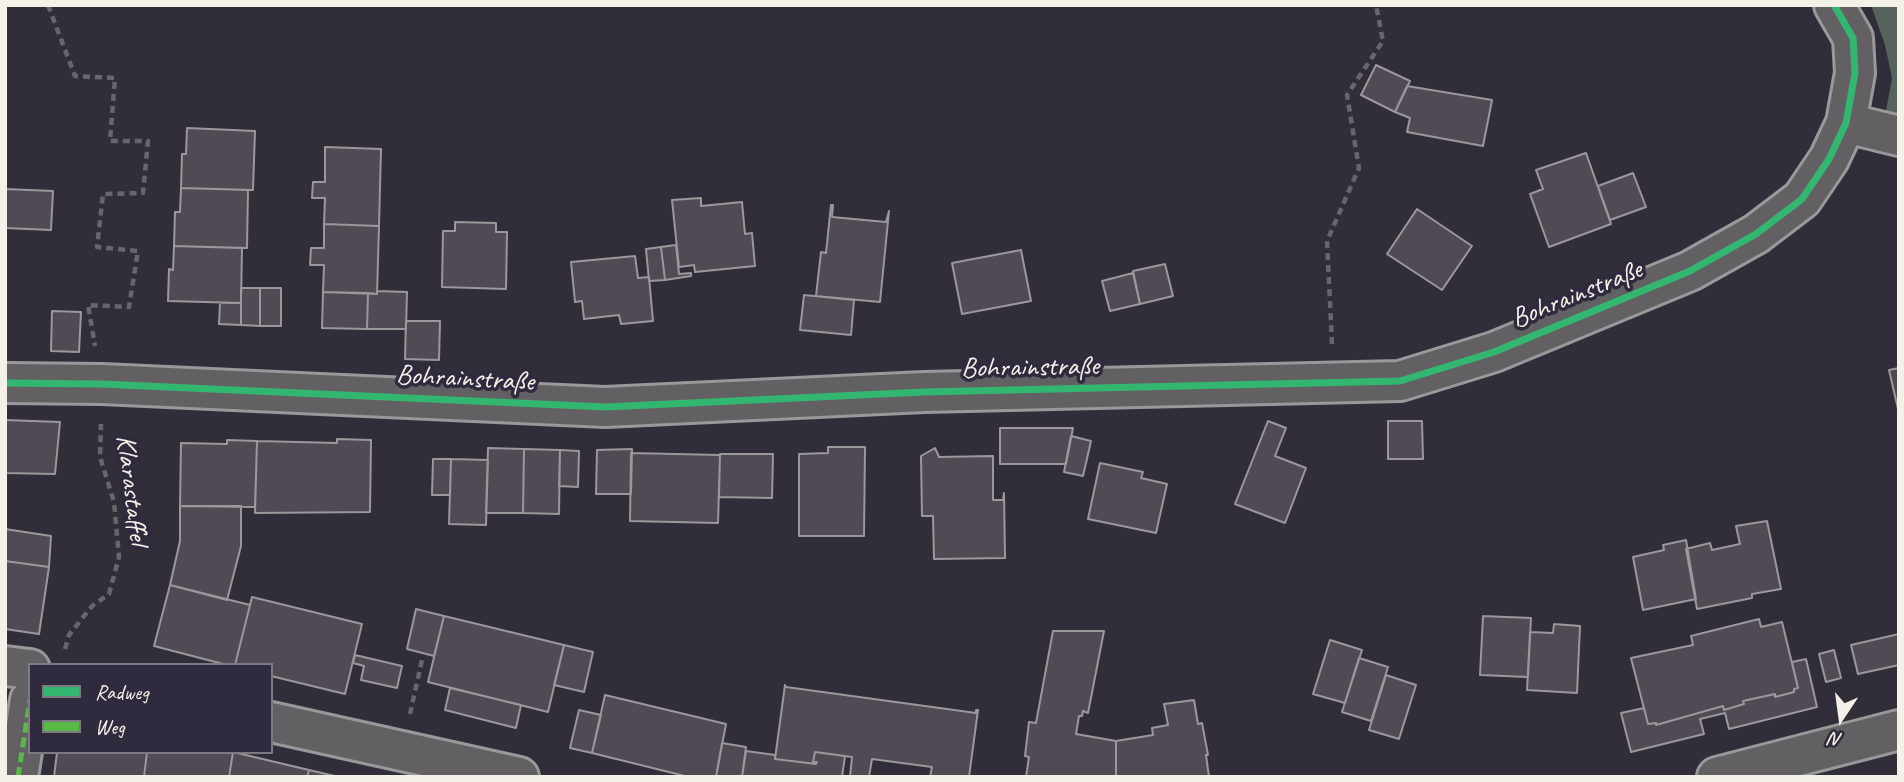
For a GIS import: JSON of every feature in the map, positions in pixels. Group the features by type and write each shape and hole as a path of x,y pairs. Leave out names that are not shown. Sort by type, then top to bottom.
{"street":[{"name":"Bohrainstraße","path":"5,383 102,384 605,407 923,392 1400,381 1494,352 1690,271 1756,234 1802,198 1829,159 1846,123 1855,73 1853,38 1834,5"},
{"path":"1846,123 1899,136"},
{"path":"5,666 28,664"},
{"path":"18,777 28,713"},
{"path":"273,722 519,777"},
{"path":"1717,777 1899,730"}],"path":[{"path":"1334,383 1327,241 1359,169 1347,95 1383,41 1376,5"},
{"path":"401,749 422,660"}],"shaded area":[{"path":"1871,5 1899,5 1899,121 1886,111 1892,78 1885,45"}],"building":[{"path":"1376,65 1410,81 1395,112 1361,95"},
{"path":"1407,86 1492,100 1483,146 1407,132 1410,118 1395,112"},
{"path":"187,128 255,131 253,190 181,188 182,154 186,154"},
{"path":"325,147 381,149 379,226 324,224 325,198 312,198 313,182 325,182"},
{"path":"1586,153 1611,224 1549,247 1530,194 1543,189 1536,170"},
{"path":"1633,173 1646,207 1610,220 1598,186"},
{"path":"181,188 248,190 247,248 174,246 175,212 180,212"},
{"path":"5,189 53,191 51,230 5,228"},
{"path":"701,198 701,206 742,202 745,234 752,233 755,266 695,272 694,265 679,267 672,200"},
{"path":"831,205 832,217 886,222 889,211 880,302 816,296 821,252 826,253"},
{"path":"1417,209 1472,246 1442,290 1387,254"},
{"path":"455,222 496,223 496,232 507,232 506,289 442,287 443,231 455,231"},
{"path":"324,224 379,226 377,294 323,292 324,265 310,265 311,248 324,248"},
{"path":"676,245 679,274 691,273 691,276 665,280 661,247"},
{"path":"174,246 242,248 241,303 168,301 169,269 173,270"},
{"path":"661,247 665,280 649,281 646,249"},
{"path":"1021,250 1031,301 962,314 952,263"},
{"path":"635,256 638,278 649,277 653,321 621,324 619,315 584,319 582,301 575,302 571,262"},
{"path":"1165,264 1173,296 1140,304 1133,271"},
{"path":"1133,273 1140,304 1110,311 1102,281"},
{"path":"241,288 260,288 260,326 241,325"},
{"path":"260,288 281,288 281,326 260,326"},
{"path":"377,291 407,292 406,329 367,329 368,293 377,294"},
{"path":"323,292 368,293 367,329 322,328"},
{"path":"804,295 854,300 851,335 800,330"},
{"path":"220,303 241,303 241,325 219,324"},
{"path":"52,311 81,312 79,352 51,351"},
{"path":"406,321 440,321 439,360 405,359"},
{"path":"1899,368 1899,408 1898,409 1889,370"},
{"path":"5,420 60,422 55,474 5,473"},
{"path":"1268,421 1286,428 1275,456 1306,468 1285,523 1235,504"},
{"path":"1388,421 1422,421 1423,459 1388,459"},
{"path":"1000,428 1073,428 1066,464 1000,464"},
{"path":"1071,436 1091,441 1083,476 1064,472"},
{"path":"337,439 371,440 370,512 255,513 257,441 337,443"},
{"path":"227,440 257,441 255,507 180,506 181,443 227,444"},
{"path":"828,447 865,447 864,536 799,536 799,454 828,453"},
{"path":"488,448 524,449 523,513 486,513"},
{"path":"935,448 939,457 993,456 993,500 1003,500 1004,493 1005,558 934,559 933,516 922,516 921,456"},
{"path":"524,449 560,450 559,514 523,513"},
{"path":"632,449 631,494 596,494 597,450"},
{"path":"560,450 579,451 578,487 559,486"},
{"path":"631,453 720,455 718,523 630,521"},
{"path":"720,454 773,454 772,498 719,497"},
{"path":"433,459 451,459 450,495 432,495"},
{"path":"451,459 488,460 486,525 449,524"},
{"path":"1100,463 1143,472 1141,478 1167,484 1156,533 1088,519"},
{"path":"180,506 241,506 241,546 227,600 170,585 180,541"},
{"path":"1767,521 1781,589 1697,609 1686,549 1710,543 1712,550 1740,544 1736,526"},
{"path":"5,529 51,536 49,567 5,561"},
{"path":"1686,540 1696,599 1643,610 1633,557 1664,550 1663,545"},
{"path":"5,561 49,567 39,634 5,629"},
{"path":"170,585 250,605 236,663 219,663 154,646"},
{"path":"252,597 362,624 345,694 273,676 273,663 236,663"},
{"path":"416,609 444,616 434,656 407,649"},
{"path":"444,616 564,645 548,712 428,682"},
{"path":"1483,616 1531,618 1528,677 1480,675"},
{"path":"1759,619 1761,627 1782,622 1798,688 1794,689 1794,692 1743,701 1744,704 1724,710 1723,706 1656,725 1648,724 1631,658 1693,645 1691,636"},
{"path":"1554,624 1580,626 1577,693 1527,690 1530,632 1553,633"},
{"path":"1053,631 1104,631 1088,713 1083,711 1082,716 1079,716 1076,734 1116,741 1116,777 1026,777 1029,757 1025,756 1029,722 1036,723"},
{"path":"1899,634 1899,665 1858,674 1851,645"},
{"path":"1330,640 1362,650 1345,703 1313,694"},
{"path":"564,645 593,652 584,692 554,685"},
{"path":"1834,650 1841,678 1826,682 1819,654"},
{"path":"355,655 402,666 397,688 361,680 364,666 353,663"},
{"path":"1359,658 1388,667 1371,721 1342,712"},
{"path":"1806,659 1817,707 1729,729 1725,713 1700,719 1704,734 1631,752 1621,713 1644,708 1648,724 1656,725 1723,706 1724,710 1744,704 1743,701 1794,692 1794,689 1798,688 1792,662"},
{"path":"1386,675 1416,685 1399,739 1369,730"},
{"path":"785,685 976,713 978,710 969,777 930,777 932,767 872,759 869,777 850,777 852,757 815,752 813,762 817,762 816,764 775,759"},
{"path":"450,688 521,705 516,728 445,710"},
{"path":"605,695 726,724 716,777 689,777 592,753"},
{"path":"1194,700 1198,724 1202,723 1209,777 1116,777 1116,741 1153,735 1152,728 1168,725 1164,704"},
{"path":"579,710 601,715 592,753 570,748"},
{"path":"722,743 746,747 742,777 716,777"},
{"path":"746,751 775,755 775,759 816,764 817,762 813,762 815,752 845,756 842,777 742,777"},
{"path":"57,754 147,754 144,777 54,777"},
{"path":"147,754 233,754 229,777 144,777"},
{"path":"233,754 309,770 307,777 229,777"},
{"path":"309,770 339,777 307,777"}],"marked path":[{"path":"18,777 28,713"}],"cycle path":[{"path":"5,383 102,384 605,407 924,392 1400,381 1494,352 1690,271 1756,234 1802,199 1829,159 1846,123 1855,73 1853,38 1834,5"}]}
